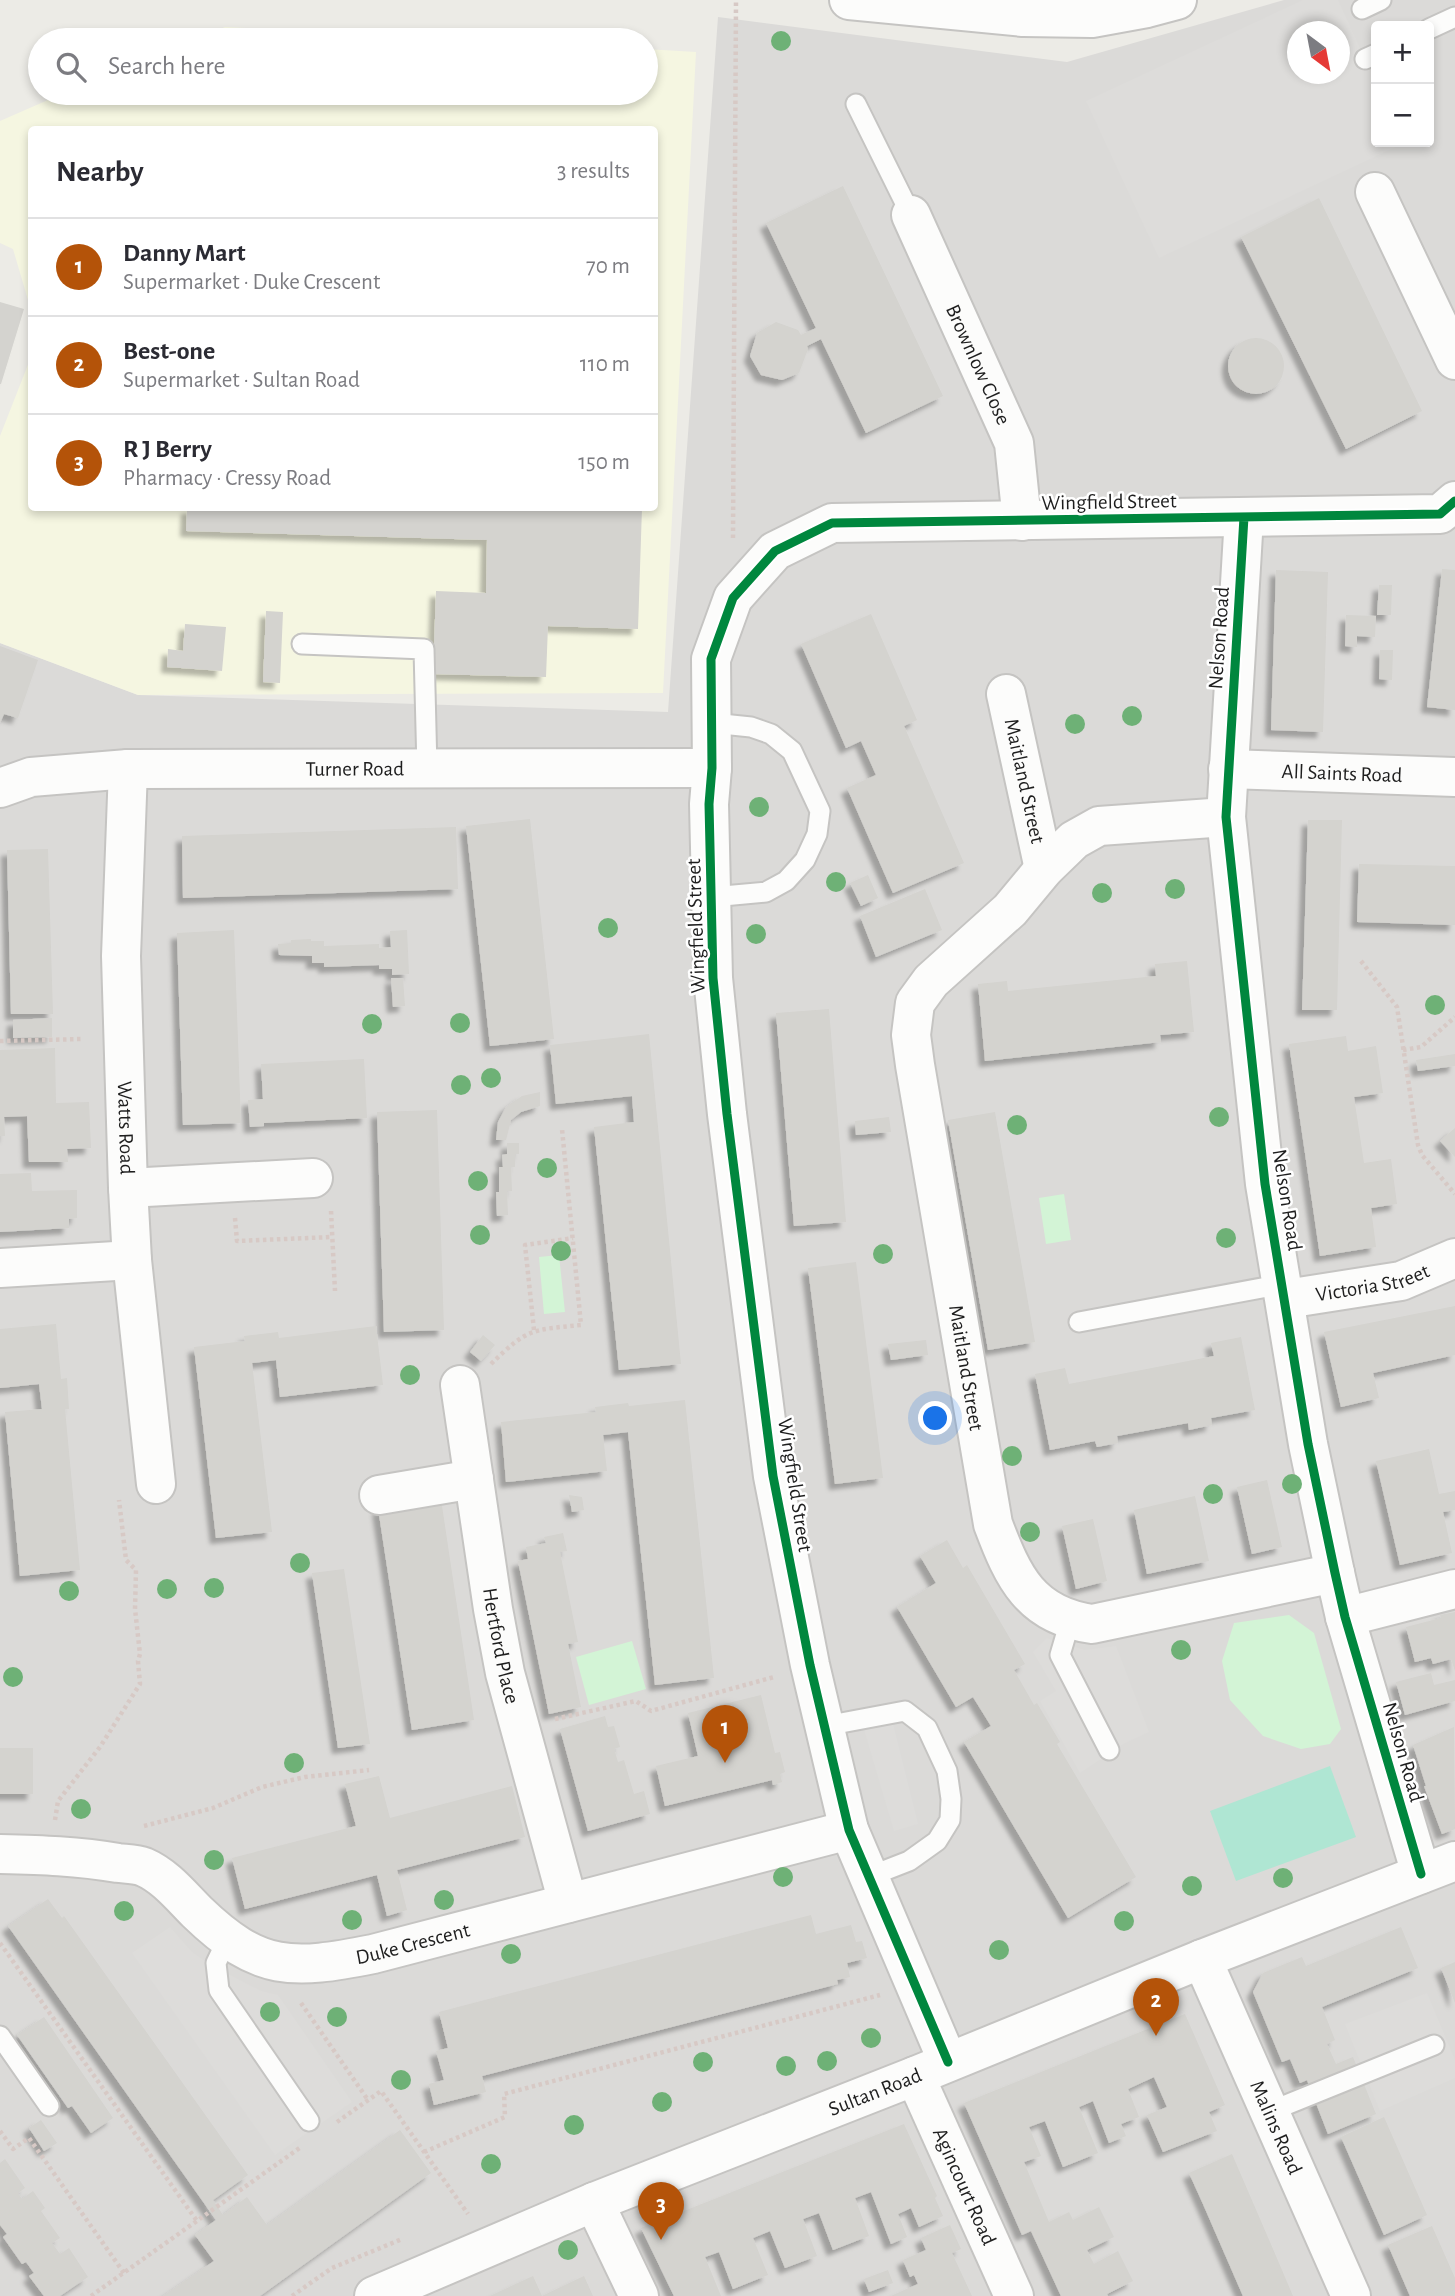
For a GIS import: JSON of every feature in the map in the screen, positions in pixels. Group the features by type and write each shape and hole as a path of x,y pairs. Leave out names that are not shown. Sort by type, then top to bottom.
{"street":[{"path":"849,0 1023,8 1093,18 1177,0"},
{"path":"1375,191 1455,360"},
{"name":"Brownlow Close","path":"912,215 1014,443 1022,522"},
{"name":"Wingfield Street","path":"932,2069 868,1877 849,1830 810,1665 773,1476 727,1114 713,978 709,804 712,768 711,659 733,598 775,551 832,523 1440,514 1455,501"},
{"name":"Nelson Road","path":"1244,517 1226,817 1265,1184 1285,1292 1308,1444 1345,1617 1438,1868"},
{"name":"Maitland Street","path":"1006,694 1044,869"},
{"name":"Turner Road","path":"0,789 31,777 128,769 712,768"},
{"name":"Watts Road","path":"128,769 121,956 140,1491"},
{"name":"All Saints Road","path":"1228,769 1455,776"},
{"name":"Maitland Street","path":"1070,1621 1046,1608 1024,1589 1007,1561 993,1524 911,1035 915,1003 931,981 1010,910 1044,869 1074,840 1099,826 1226,817"},
{"path":"128,1188 313,1178"},
{"name":"Victoria Street","path":"1285,1292 1401,1281 1455,1258"},
{"path":"0,1268 132,1260"},
{"name":"Hertford Place","path":"475,1376 474,1479 505,1673 568,1903"},
{"path":"379,1495 474,1479"},
{"path":"1070,1621 1092,1624 1335,1573"},
{"path":"1345,1617 1455,1588"},
{"name":"Duke Crescent","path":"0,1854 83,1857 143,1867 167,1882 227,1940 263,1959 294,1964 335,1961 373,1954 849,1830"},
{"name":"Sultan Road","path":"374,2296 594,2202 1202,1959 1438,1868"},
{"name":"Malins Road","path":"1202,1959 1351,2296"},
{"name":"Agincourt Road","path":"932,2069 1014,2296"},
{"path":"594,2202 639,2296"}],"lane":[{"path":"1362,9 1381,0"},
{"path":"1434,27 1455,17"},
{"path":"856,104 912,215"},
{"path":"302,645 424,649 428,769"},
{"path":"712,723 751,727 771,734 792,751 820,811 817,834 805,860 786,881 766,892 712,897"},
{"path":"1079,1322 1285,1292"},
{"path":"1070,1621 1060,1655 1109,1750"},
{"path":"825,1726 905,1711 927,1728 947,1772 951,1799 950,1820 937,1841 909,1861 868,1877"},
{"path":"227,1940 216,1963 219,1990 310,2131"},
{"path":"0,2036 49,2106"},
{"path":"1271,2110 1434,2045"}],"path":[{"path":"733,598 736,0"},
{"path":"1361,961 1397,1007 1418,1145 1422,1155 1455,1194"},
{"path":"1404,1049 1421,1047 1455,1017"},
{"path":"0,1041 82,1039"},
{"path":"475,1376 516,1339 534,1330 581,1325 562,1129"},
{"path":"232,1209 237,1241 332,1237"},
{"path":"534,1330 525,1245 573,1238"},
{"path":"54,1829 58,1801 100,1747 140,1684 135,1609 136,1570 126,1560 119,1498 140,1491"},
{"path":"544,1721 636,1701 652,1712 776,1676"},
{"path":"137,1829 213,1808 262,1787 306,1777 369,1770"},
{"path":"0,1943 197,2221"},
{"path":"424,2152 505,2117 504,2094 892,1992"},
{"path":"300,2001 368,2100"},
{"path":"334,2124 381,2091 468,2214"},
{"path":"0,2131 13,2149 29,2138 124,2273"},
{"path":"91,2296 197,2221 310,2131"},
{"path":"455,2219 477,2210"},
{"path":"292,2296 332,2268 407,2237"}],"shaded area":[{"path":"1284,0 1455,0 1455,2296 0,2296 0,643 138,695 668,712 718,17 1067,62"},
{"path":"1303,0 1338,0 1348,21 1287,21 1287,84 1350,84 1350,26 1371,72 1371,147 1395,147 1159,258 1086,101"},
{"path":"658,50 696,52 663,693 138,695 0,643 0,436 28,365 28,511 658,511 658,126 28,126 28,300 13,249 0,243 0,121 37,105 658,105"},
{"path":"1047,1638 1085,1650 1116,1646 1149,1732 1123,1744 1080,1773 1040,1701 1056,1691 1033,1652"},
{"path":"892,1720 918,1824 894,1831 863,1726"},
{"path":"170,1927 192,1952 209,1964 261,1991 278,1995 352,2102 275,2155 132,1953"},
{"path":"1427,1993 1455,2060 1455,2078 1380,2111 1345,2024"}],"green space":[{"path":"1064,1194 1071,1240 1046,1244 1039,1198"},
{"path":"559,1255 565,1312 544,1314 539,1257"},
{"path":"1289,1615 1314,1633 1341,1729 1330,1744 1301,1749 1263,1736 1230,1700 1222,1661 1234,1623"},
{"path":"632,1641 646,1689 589,1705 576,1657"},
{"path":"1330,1766 1356,1837 1236,1881 1210,1811"}],"building":[{"path":"843,186 943,396 866,433 821,339 807,346 799,373 782,380 761,375 750,356 757,333 776,322 798,330 801,335 816,328 766,223"},
{"path":"1319,198 1422,411 1346,449 1241,237"},
{"path":"0,302 24,309 1,384 0,384"},
{"path":"1256,338 1267,340 1276,346 1282,355 1282,377 1276,386 1267,392 1256,394 1245,392 1236,386 1230,377 1228,366 1230,355 1236,346 1245,340"},
{"path":"187,511 642,511 638,629 548,626 546,677 433,674 436,591 486,593 487,540 186,531"},
{"path":"1442,569 1455,570 1455,710 1427,707"},
{"path":"1276,570 1328,572 1323,732 1271,730"},
{"path":"1379,585 1392,585 1391,615 1377,615"},
{"path":"266,611 283,612 280,683 263,682"},
{"path":"871,614 917,720 904,726 964,863 893,893 847,788 876,775 861,741 846,748 801,644"},
{"path":"1346,615 1376,616 1375,637 1357,636 1357,647 1345,646"},
{"path":"185,624 226,627 222,671 167,667 168,649 183,651"},
{"path":"0,646 38,660 18,718 4,714 0,723"},
{"path":"1380,650 1393,650 1392,680 1379,679"},
{"path":"530,819 554,1039 490,1046 466,826"},
{"path":"1308,820 1342,820 1337,1010 1302,1010"},
{"path":"456,827 458,889 183,898 182,836"},
{"path":"48,849 53,1014 11,1014 7,850"},
{"path":"1359,864 1455,866 1455,925 1357,922"},
{"path":"868,875 878,898 861,906 850,883"},
{"path":"925,889 942,930 876,957 860,916"},
{"path":"234,930 241,1123 183,1125 177,933"},
{"path":"407,930 409,974 392,975 392,969 379,969 379,965 324,967 324,963 312,963 312,956 279,955 278,944 291,943 291,940 324,941 324,946 379,944 379,948 391,947 390,931"},
{"path":"1187,961 1194,1032 1160,1035 1161,1042 985,1061 978,984 1007,981 1008,991 1156,976 1155,964"},
{"path":"391,978 403,978 405,1006 393,1007"},
{"path":"829,1009 846,1222 794,1226 776,1013"},
{"path":"52,1018 52,1037 13,1038 13,1020"},
{"path":"649,1034 681,1364 619,1370 594,1127 634,1122 632,1096 556,1104 550,1045"},
{"path":"1346,1036 1348,1051 1376,1046 1383,1093 1354,1097 1364,1163 1391,1159 1397,1204 1371,1208 1376,1247 1320,1256 1289,1044"},
{"path":"55,1048 56,1103 89,1102 91,1148 67,1149 68,1162 29,1162 27,1116 4,1117 5,1136 0,1136 0,1050"},
{"path":"1455,1054 1455,1066 1418,1071 1416,1060"},
{"path":"364,1059 367,1118 264,1123 264,1126 250,1127 248,1100 263,1099 261,1064"},
{"path":"540,1092 540,1106 521,1112 511,1120 506,1140 496,1140 498,1122 506,1107 522,1096"},
{"path":"437,1110 444,1330 384,1332 377,1112"},
{"path":"995,1112 1035,1342 988,1350 948,1120"},
{"path":"889,1117 891,1132 856,1135 855,1121"},
{"path":"1455,1128 1455,1157 1440,1141"},
{"path":"507,1143 519,1143 519,1154 515,1154 515,1167 511,1167 512,1191 507,1191 508,1215 497,1216 499,1167 503,1167 502,1155 507,1154"},
{"path":"31,1173 32,1191 77,1190 77,1218 69,1219 69,1228 0,1232 0,1174"},
{"path":"856,1262 883,1478 835,1484 808,1268"},
{"path":"1455,1306 1455,1355 1373,1373 1379,1398 1341,1407 1324,1332"},
{"path":"56,1324 61,1379 67,1378 69,1409 65,1409 80,1570 20,1576 5,1412 42,1409 39,1384 0,1388 0,1329"},
{"path":"376,1326 383,1385 280,1397 276,1360 252,1363 272,1532 216,1538 194,1347 245,1341 244,1336 278,1332 279,1338"},
{"path":"483,1335 495,1345 481,1361 470,1352"},
{"path":"1241,1337 1255,1410 1211,1418 1212,1425 1189,1430 1188,1423 1117,1436 1118,1443 1097,1447 1095,1441 1050,1450 1035,1374 1065,1368 1069,1384 1214,1356 1211,1343"},
{"path":"926,1340 928,1355 891,1360 888,1344"},
{"path":"685,1400 714,1678 655,1685 628,1432 603,1435 607,1471 506,1482 501,1422 596,1412 595,1407 628,1403 629,1406"},
{"path":"1429,1449 1439,1494 1455,1491 1455,1510 1443,1512 1452,1553 1400,1565 1376,1461"},
{"path":"1267,1480 1282,1547 1252,1554 1237,1487"},
{"path":"569,1495 582,1497 584,1510 572,1512"},
{"path":"1195,1496 1209,1561 1147,1574 1134,1510"},
{"path":"441,1499 474,1720 412,1730 378,1508"},
{"path":"1093,1519 1107,1581 1076,1589 1062,1526"},
{"path":"563,1533 567,1551 560,1552 578,1642 568,1644 581,1707 549,1714 518,1561 528,1559 526,1547 546,1543 544,1537"},
{"path":"947,1540 963,1568 967,1565 1025,1664 1014,1670 1060,1742 1057,1744 1136,1877 1068,1918 964,1742 991,1726 973,1697 956,1707 897,1607 936,1583 920,1556"},
{"path":"344,1569 370,1744 338,1748 312,1573"},
{"path":"1455,1612 1455,1671 1451,1659 1433,1664 1431,1658 1415,1662 1406,1627"},
{"path":"1431,1673 1434,1685 1455,1680 1455,1701 1405,1715 1396,1682"},
{"path":"761,1695 775,1753 780,1752 785,1772 780,1774 782,1782 773,1785 772,1780 665,1806 656,1766 698,1756 688,1713"},
{"path":"605,1716 608,1727 614,1726 620,1747 614,1749 618,1762 624,1760 634,1794 644,1791 650,1814 588,1831 560,1729"},
{"path":"1454,1727 1455,1829 1442,1834 1424,1786 1413,1745"},
{"path":"0,1748 33,1748 33,1794 0,1794"},
{"path":"379,1776 390,1818 512,1786 525,1837 397,1870 407,1910 387,1916 377,1875 245,1909 232,1858 356,1826 345,1784"},
{"path":"48,1899 62,1918 64,1916 248,2175 213,2200 223,2215 247,2197 267,2225 400,2130 431,2173 260,2296 163,2296 214,2261 195,2235 216,2220 8,1926"},
{"path":"811,1915 816,1934 851,1925 856,1942 862,1941 867,1958 847,1963 850,1977 837,1980 838,1984 482,2076 486,2092 434,2105 429,2084 444,2080 436,2051 448,2048 439,2012"},
{"path":"1401,1927 1418,1968 1322,2007 1335,2040 1327,2044 1336,2064 1353,2057 1376,2114 1328,2134 1307,2080 1300,2083 1290,2059 1282,2062 1253,1992 1263,1973 1302,1957 1306,1966"},
{"path":"1455,1962 1455,2003 1441,1968"},
{"path":"1185,2014 1225,2105 1209,2112 1217,2131 1163,2152 1147,2115 1167,2107 1154,2077 1128,2089 1139,2117 1121,2124 1126,2136 1109,2143 1093,2101 1079,2107 1098,2153 1063,2167 1045,2121 1029,2127 1041,2156 1024,2162 1049,2222 1069,2212 1073,2220 1099,2207 1114,2237 1087,2250 1094,2264 1118,2251 1133,2281 1107,2294 1108,2296 1061,2296 1031,2231 1022,2235 964,2103"},
{"path":"44,2017 113,2118 91,2133 72,2106 68,2108 17,2035"},
{"path":"1384,2117 1427,2215 1384,2235 1341,2137"},
{"path":"41,2120 57,2143 44,2151 29,2128"},
{"path":"904,2124 937,2196 935,2198 943,2216 919,2227 911,2208 898,2214 907,2237 891,2244 871,2192 855,2198 869,2236 833,2250 819,2213 803,2219 817,2256 785,2268 770,2231 753,2238 768,2275 733,2289 719,2252 705,2257 721,2296 674,2296 641,2228"},
{"path":"1232,2154 1293,2296 1243,2296 1189,2173"},
{"path":"5,2159 25,2188 18,2193 22,2199 33,2191 45,2208 41,2211 60,2238 52,2243 60,2254 69,2248 88,2277 60,2296 44,2296 29,2276 34,2273 26,2262 22,2264 3,2237 7,2234 0,2225 0,2163"},
{"path":"950,2225 961,2249 952,2253 972,2296 891,2296 918,2284 914,2275 910,2277 903,2260 926,2250 921,2238"},
{"path":"1432,2226 1455,2278 1455,2296 1410,2296 1388,2245"},
{"path":"888,2270 893,2283 869,2292 864,2279"},
{"path":"533,2276 542,2296 490,2296"},
{"path":"584,2276 593,2296 542,2296"}],"cycle path":[{"path":"948,2062 849,1830 810,1665 773,1476 727,1114 713,978 709,804 712,768 711,659 733,598 775,551 832,523 1440,514 1455,501"},
{"path":"1244,517 1226,817 1265,1184 1308,1444 1335,1573 1345,1617 1421,1874"}],"place":[{"name":"Danny Mart","path":"725,1763"},
{"name":"Best-one","path":"1156,2036"},
{"name":"R J Berry","path":"661,2240"}]}
